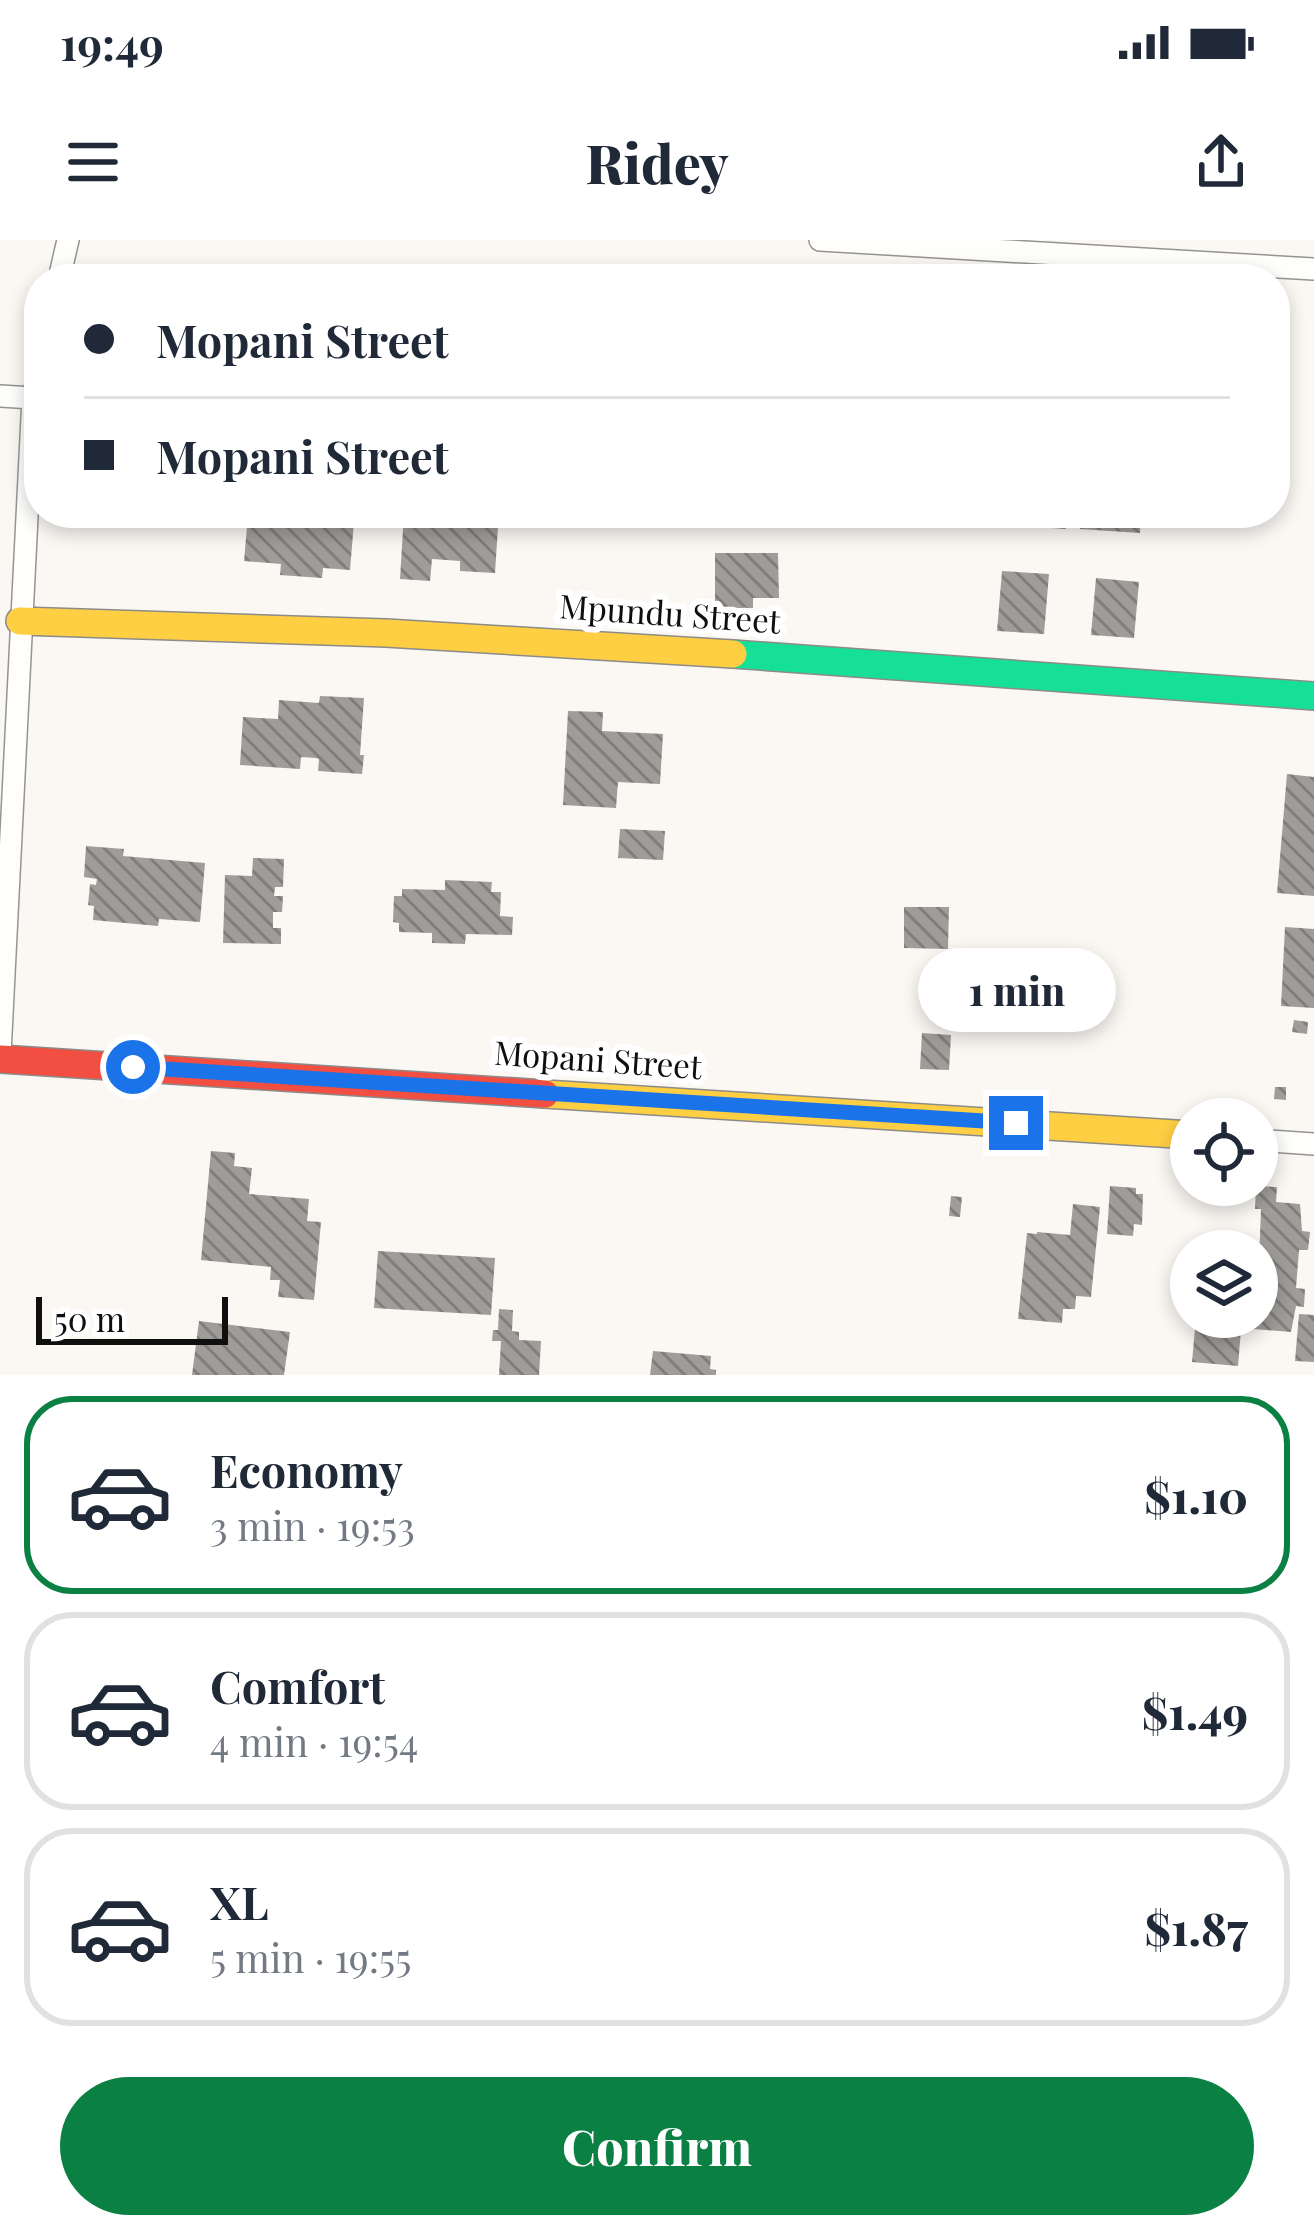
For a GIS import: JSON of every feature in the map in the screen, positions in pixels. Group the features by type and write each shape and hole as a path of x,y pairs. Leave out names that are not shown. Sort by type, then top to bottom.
{"street":[{"path":"820,240 1243,264"},
{"path":"0,1056 25,528"},
{"name":"Mpundu Street","path":"20,621 640,646 1314,696"},
{"name":"Mopani Street","path":"0,1056 1170,1134"},
{"path":"1278,1141 1314,1144"}],"building":[{"path":"247,528 354,528 350,570 323,568 322,578 280,575 281,564 244,561"},
{"path":"403,528 498,528 495,573 460,571 460,561 432,559 430,581 400,579"},
{"path":"1080,528 1140,528 1140,533"},
{"path":"715,553 778,553 779,598 753,598 753,608 715,608"},
{"path":"1002,571 1049,574 1044,634 997,631"},
{"path":"1096,578 1139,582 1134,638 1091,635"},
{"path":"320,696 364,698 362,774 318,771 316,758 301,757 300,769 240,765 243,717 278,719 279,700 319,703"},
{"path":"568,711 603,712 602,731 663,734 660,784 618,782 616,808 563,805"},
{"path":"1287,774 1314,777 1314,896 1277,893"},
{"path":"620,829 665,831 663,860 618,858"},
{"path":"86,846 124,849 123,856 205,863 200,922 159,919 158,926 93,920 94,906 88,905 90,884 96,885 97,879 84,877"},
{"path":"253,858 284,859 283,887 275,887 274,896 283,896 282,912 273,912 273,928 281,928 281,944 223,943 225,875 252,876"},
{"path":"445,880 492,882 491,892 501,892 500,916 513,917 512,935 466,934 465,944 432,943 432,933 399,932 399,923 393,922 394,896 402,896 402,889 445,890"},
{"path":"904,907 949,907 948,949 904,948"},
{"path":"1285,927 1314,929 1314,1008 1281,1006"},
{"path":"1294,1020 1308,1022 1307,1034 1292,1032"},
{"path":"922,1033 951,1035 949,1070 920,1069"},
{"path":"1275,1087 1286,1087 1286,1100 1274,1098"},
{"path":"211,1151 235,1153 234,1166 252,1168 249,1194 309,1199 307,1221 321,1222 314,1300 278,1297 280,1280 270,1280 271,1267 201,1260"},
{"path":"1110,1186 1136,1188 1136,1194 1143,1194 1142,1225 1134,1224 1133,1236 1107,1234"},
{"path":"951,1196 962,1197 960,1217 949,1216"},
{"path":"1278,1202 1300,1204 1302,1231 1310,1232 1308,1250 1299,1250 1296,1288 1305,1289 1304,1307 1296,1306 1291,1332 1278,1331 1278,1230 1260,1230 1261,1209 1255,1209 1278,1206"},
{"path":"1073,1204 1100,1207 1091,1297 1076,1296 1075,1309 1063,1309 1062,1323 1018,1319 1027,1233 1070,1235"},
{"path":"378,1251 495,1258 491,1315 374,1308"},
{"path":"499,1309 513,1310 512,1331 519,1332 519,1340 541,1341 539,1375 499,1375 501,1341 492,1341"},
{"path":"1299,1314 1314,1315 1314,1362 1295,1361"},
{"path":"199,1321 290,1332 284,1375 192,1375"},
{"path":"1194,1338 1240,1338 1238,1366 1192,1362"},
{"path":"653,1351 711,1356 710,1369 716,1375 650,1375"}],"traffic: fast":[{"path":"733,654 1314,696"}],"traffic: slow":[{"path":"20,621 386,633 733,654"},
{"path":"545,1094 1170,1134"}],"traffic: jam":[{"path":"0,1059 545,1094"}],"route":[{"path":"133,1067 1016,1123"}]}
